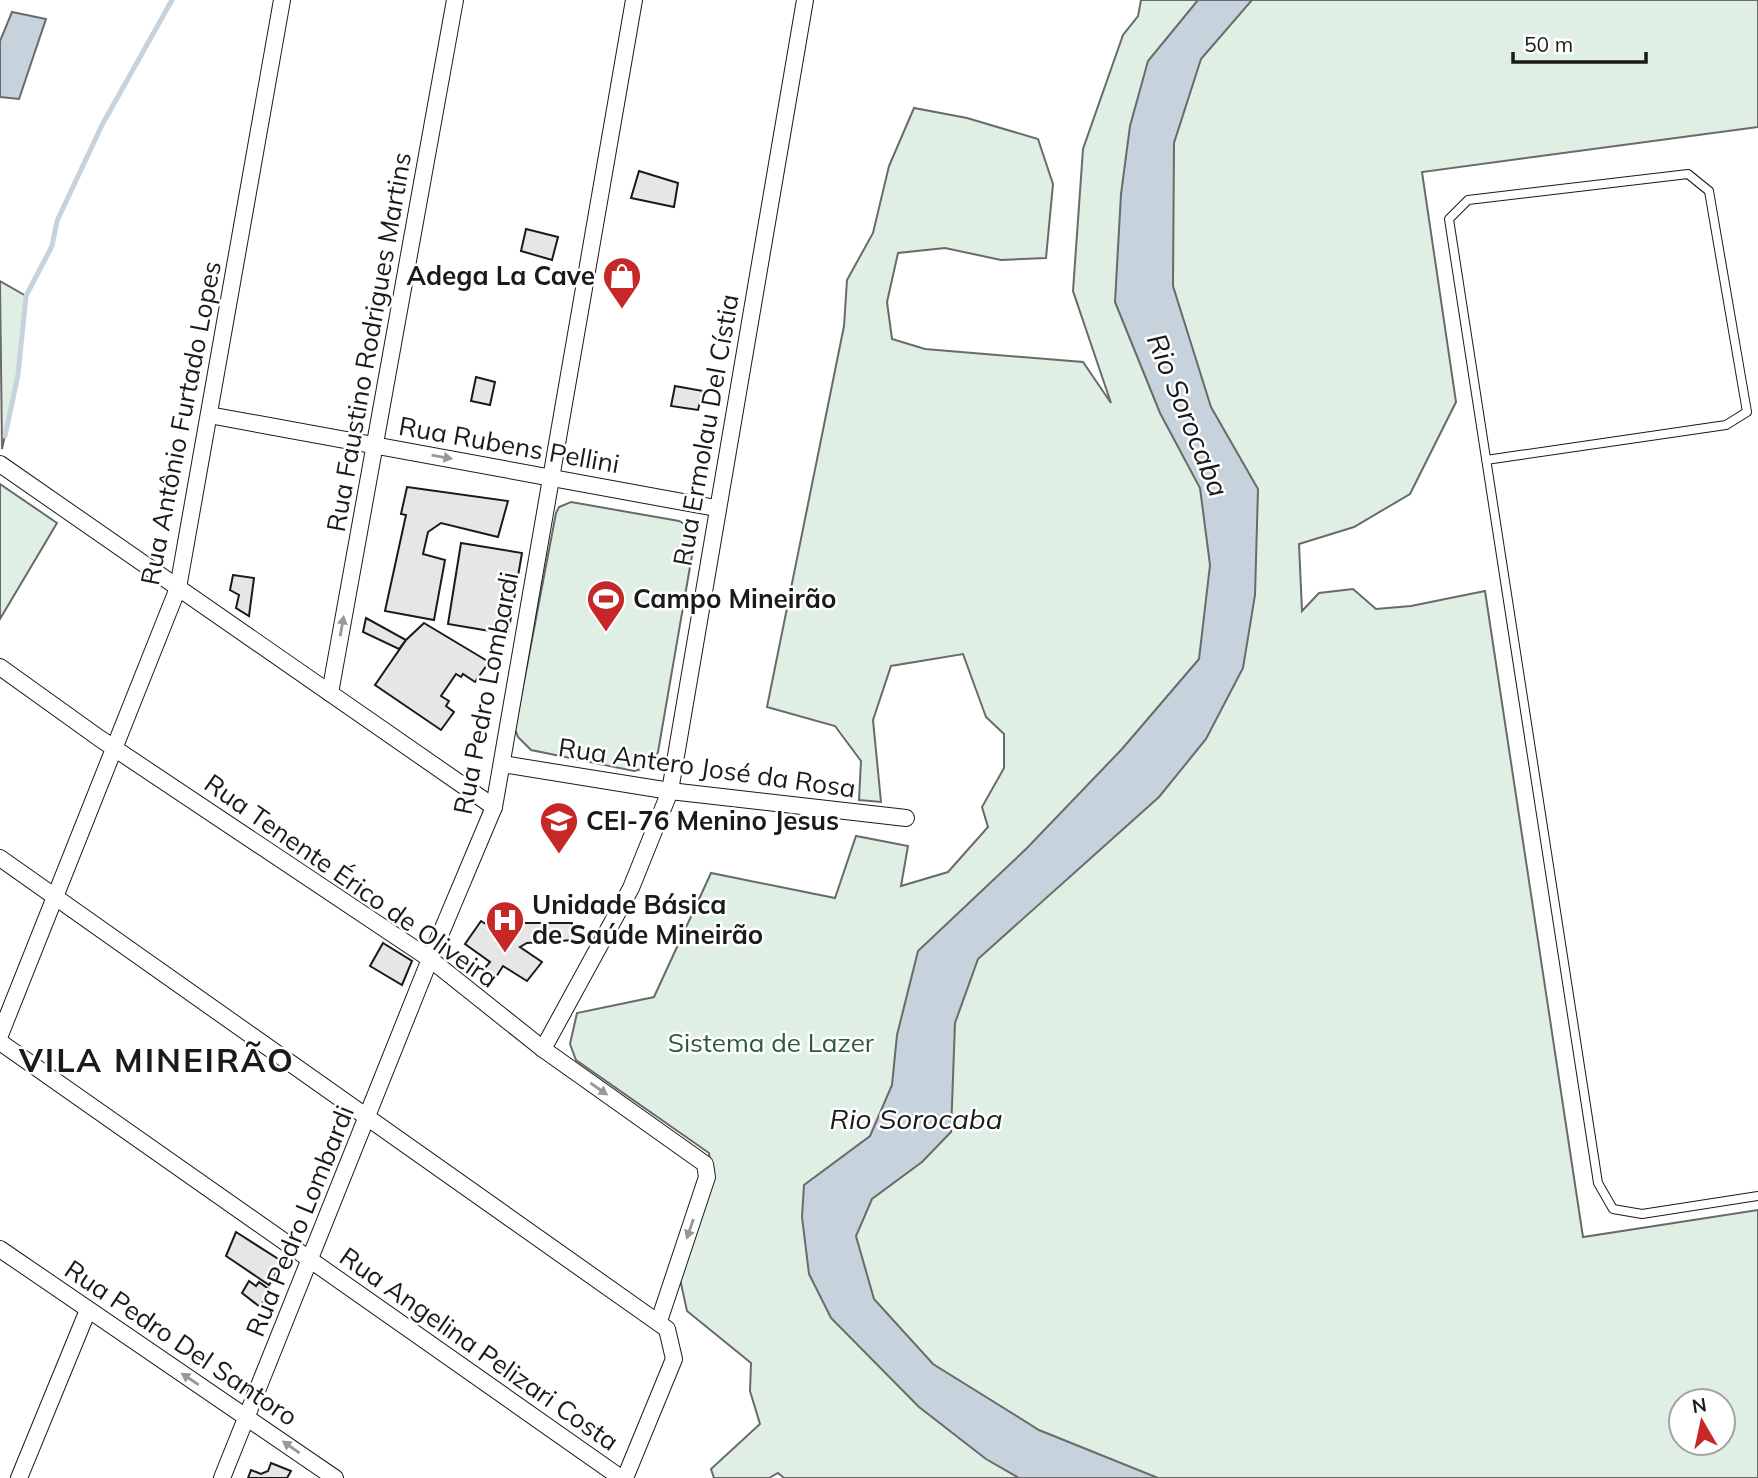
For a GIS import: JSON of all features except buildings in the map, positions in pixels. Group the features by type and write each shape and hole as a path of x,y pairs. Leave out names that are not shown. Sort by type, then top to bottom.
{"street":[{"name":"Rua Antônio Furtado Lopes","path":"0,1035 178,588 282,0"},
{"name":"Rua Faustino Rodrigues Martins","path":"330,693 455,0"},
{"name":"Rua Pedro Lombardi","path":"222,1478 430,959 494,807 634,0"},
{"name":"Rua Ermolau Del Cístia","path":"543,1049 631,888 670,792 716,508 805,0"},
{"name":"Rua Rubens Pellini","path":"209,415 716,508"},
{"path":"0,464 494,807"},
{"name":"Rua Tenente Érico de Oliveira","path":"0,667 430,959 543,1049 705,1164 707,1177 659,1321"},
{"name":"Rua Antero José da Rosa","path":"502,764 670,792 906,818"},
{"path":"0,858 659,1321 667,1329 674,1359 623,1478"},
{"name":"Rua Angelina Pelizari Costa","path":"0,1042 623,1478"},
{"name":"Rua Pedro Del Santoro","path":"0,1249 335,1478"},
{"path":"19,1478 88,1310"}],"lane":[{"path":"1486,460 1726,425 1747,412 1709,191 1688,174 1468,200 1449,219 1486,460 1598,1183 1613,1209 1642,1214 1758,1196"}],"green space":[{"name":"Sistema de Lazer","path":"1141,0 1758,0 1758,127 1422,172 1456,402 1410,494 1354,527 1299,544 1302,611 1319,593 1353,589 1376,609 1411,606 1485,591 1583,1237 1758,1210 1758,1478 784,1478 778,1473 769,1478 714,1478 711,1469 760,1424 750,1391 751,1363 687,1311 680,1279 712,1175 709,1153 576,1060 570,1044 577,1013 654,997 711,873 835,898 856,836 908,846 901,886 948,872 988,827 982,807 1004,768 1004,734 986,717 963,654 891,666 873,720 881,802 859,800 861,761 835,726 767,707 844,326 847,280 873,233 889,166 914,108 967,118 1038,139 1053,184 1046,258 1001,260 945,248 898,253 887,302 892,339 925,349 1083,362 1111,403 1073,291 1083,149 1123,35 1138,16"},
{"path":"0,281 26,296 18,375 2,449"},
{"path":"0,484 57,523 0,619"},
{"name":"Campo Mineirão","path":"571,502 679,521 686,525 695,538 658,752 654,760 643,769 634,771 531,750 518,737 515,729 556,513 559,507"}],"water":[{"name":"Rio Sorocaba","path":"1198,0 1252,0 1201,59 1174,143 1173,286 1211,407 1258,489 1255,595 1243,668 1206,739 1159,797 978,959 955,1023 951,1132 922,1162 872,1199 856,1236 874,1299 933,1364 1039,1430 1158,1478 1019,1478 986,1459 919,1407 831,1318 809,1274 802,1217 804,1185 870,1136 892,1085 897,1035 918,951 1027,848 1122,749 1199,659 1210,565 1200,488 1160,413 1115,302 1121,194 1130,126 1148,61"},
{"path":"12,12 46,19 19,99 0,97 0,41"}],"waterway":[{"path":"5,436 18,375 26,296 52,246 57,221 102,125 172,0"}],"place":[{"name":"Adega La Cave","path":"622,310"},
{"name":"Campo Mineirão","path":"606,633"},
{"name":"CEI-76 Menino Jesus","path":"559,855"},
{"name":"Unidade Básica de Saúde Mineirão","path":"505,954"}],"district":[{"name":"VILA MINEIRÃO","path":"157,1060"}]}
